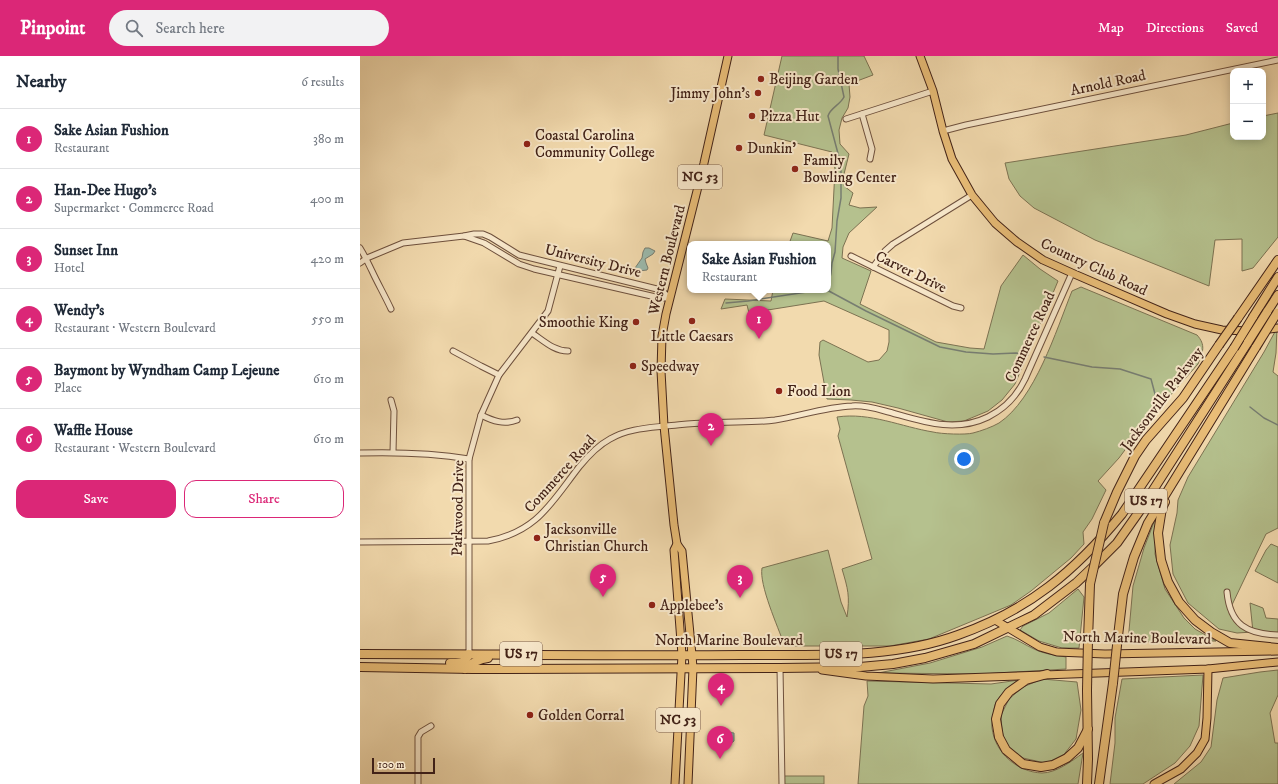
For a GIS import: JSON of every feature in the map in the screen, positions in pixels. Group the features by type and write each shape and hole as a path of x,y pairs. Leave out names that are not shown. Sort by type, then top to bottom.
{"highway":[{"name":"Jacksonville Parkway","path":"1087,784 1087,690 1090,584 1104,523 1117,492 1135,456 1146,440 1183,398 1278,260"},
{"name":"US 17","path":"995,620 1030,601 1052,585 1102,539 1122,514 1234,348 1278,277"},
{"name":"US 17","path":"802,668 873,666 925,658 974,644 1034,615 1055,599 1096,564 1117,543 1145,503 1278,295"},
{"path":"1099,784 1123,594 1134,557 1148,523 1278,312"},
{"path":"1176,478 1162,508 1158,534 1161,560 1168,582 1179,602 1195,620 1211,632 1230,643 1278,648"},
{"name":"North Marine Boulevard","path":"360,654 839,654 896,650 920,646 958,636 995,620"},
{"name":"US 17","path":"430,668 442,663 462,663 467,660 469,654"},
{"name":"US 17","path":"465,669 473,662 481,659 516,654"},
{"name":"North Marine Boulevard","path":"360,667 465,669 802,668"},
{"path":"1047,674 1026,680 1009,692 1000,704 996,719 999,736 1006,750 1023,764 1041,767 1053,766 1067,758 1078,748 1088,729"}],"main road":[{"name":"Western Boulevard","path":"688,784 693,668 682,551 677,544 674,525 664,426 661,371 662,336 728,56"},
{"name":"Country Club Road","path":"920,56 933,91 952,159 972,195 995,223 1016,242 1043,260 1072,274 1167,314 1195,324 1222,330 1252,331 1278,328"},
{"name":"Western Boulevard","path":"675,784 682,655 674,550 677,544"},
{"name":"North Marine Boulevard","path":"995,620 1040,647 1057,652 1105,654 1278,651"},
{"name":"North Marine Boulevard","path":"802,668 866,676 970,678 1208,669 1278,662"},
{"path":"1154,784 1181,769 1197,753 1205,738 1208,669"}],"street":[{"name":"Arnold Road","path":"943,131 1278,60"},
{"path":"846,119 933,91"},
{"path":"862,114 872,149 870,159"},
{"path":"873,267 885,250 893,244 972,195"},
{"name":"University Drive","path":"360,263 367,258 404,243 483,234 519,255 661,290 670,298"},
{"name":"University Drive","path":"464,236 484,243 519,264 534,269 660,298 670,298"},
{"path":"360,248 367,258 371,270 383,290 391,309"},
{"name":"Carver Drive","path":"851,256 953,306 961,308"},
{"name":"Parkwood Drive","path":"469,654 469,459 481,415 499,375 548,311 560,266"},
{"name":"Commerce Road","path":"360,542 488,541 500,539 516,533 529,526 545,510 588,456 597,448 609,439 623,433 636,430 704,423 774,420 841,406 871,408 939,425 949,426 968,424 981,420 1000,410 1013,398 1022,386 1072,274"},
{"path":"532,333 553,348 568,351"},
{"path":"453,351 499,375"},
{"path":"391,400 394,411 393,452"},
{"path":"481,415 492,421 509,423 517,420"},
{"path":"360,453 393,452 439,454 469,459"},
{"path":"1227,592 1230,609 1241,626 1253,632 1278,635"},
{"path":"780,668 782,784"},
{"path":"418,784 418,737 422,732 431,726"}],"green space":[{"path":"782,56 864,56 873,75 849,84 850,97 848,108 842,118 839,130 840,144 849,154 844,174 844,186 853,193 849,205 860,208 877,207 849,233 843,247 842,258 871,271 860,304 936,342 984,349 1001,286 1023,255 1058,281 1015,384 1002,400 988,411 964,421 948,422 872,402 827,399 819,355 820,342 823,340 868,362 879,360 887,351 889,330 824,301 749,313 747,305 721,309 725,299 771,301 772,293 831,293 831,241 828,241 832,228 835,169 832,152 764,135"},
{"path":"1278,113 1278,237 1253,268 1242,271 1242,239 1215,240 1209,286 1095,240 1034,208 1020,196 1009,179 1005,163 1186,135 1230,124 1230,140 1266,140 1266,115"},
{"path":"793,233 828,241 790,241"},
{"path":"1081,287 1197,335 1203,345 1198,364 1139,431 1119,458 1098,481 1106,490 1092,519 1083,532 1084,544 1071,558 1031,591 1011,605 929,639 890,646 791,646 784,644 763,585 762,568 828,550 841,602 847,617 848,593 842,569 872,559 838,436 840,429 837,417 849,416 874,418 921,430 947,434 973,433 999,423 1012,412 1034,381 1043,363 1072,291"},
{"path":"1277,328 1276,353 1273,372 1278,376 1278,528 1266,534 1230,609 1235,617 1253,632 1237,633 1219,629 1188,603 1173,574 1170,545 1177,513 1178,500 1188,477"},
{"path":"1156,517 1155,554 1165,589 1184,618 1195,629 1216,641 1128,642 1133,586 1144,548"},
{"path":"1271,544 1278,547 1278,583 1255,571 1266,550"},
{"path":"1078,589 1084,597 1079,648 1062,648 1039,641 1020,630 1023,626 1049,613"},
{"path":"1250,603 1263,608 1266,618 1278,619 1278,635 1253,632"},
{"path":"1007,636 1042,652 1066,657 1066,669 981,674 878,673 930,663 982,647"},
{"path":"1278,670 1278,695 1270,713 1275,743 1278,743 1278,784 1174,784 1201,762 1211,747 1217,700 1223,678"},
{"path":"1203,675 1199,726 1190,746 1175,763 1143,784 1110,784 1115,743 1115,718 1122,679"},
{"path":"1042,679 1077,682 1081,710 1076,739 1062,757 1045,763 1023,758 1006,746 1002,731 1001,715 1009,699 1023,687"},
{"path":"1019,680 1004,692 995,704 992,726 994,737 998,745 1009,760 1016,765 1033,772 1042,773 1058,769 1083,753 1078,784 858,784 864,706 868,696 867,681 991,684"},
{"path":"781,776 824,776 824,784 781,784"}],"shaded area":[{"path":"645,248 655,251 645,259 648,268 647,270 639,271 635,268 642,258"},
{"path":"717,731 734,733 734,741 730,744 720,744 717,741"}],"waterway":[{"path":"831,273 841,198 841,172 840,161 828,116 844,97 838,69 838,56"},
{"path":"831,292 940,347 966,352 993,354 1016,353 1028,355"},
{"path":"726,303 800,293"},
{"path":"1044,357 1092,367 1120,369 1151,379 1155,394"},
{"path":"1250,407 1264,418 1278,425"}],"place":[{"name":"Beijing Garden","path":"761,79"},
{"name":"Jimmy John's","path":"758,93"},
{"name":"Pizza Hut","path":"752,116"},
{"name":"Coastal Carolina Community College","path":"527,144"},
{"name":"Dunkin'","path":"739,148"},
{"name":"Family Bowling Center","path":"795,169"},
{"name":"Little Caesars","path":"692,321"},
{"name":"Smoothie King","path":"636,322"},
{"name":"Sake Asian Fushion","path":"759,339"},
{"name":"Speedway","path":"633,366"},
{"name":"Food Lion","path":"779,391"},
{"name":"Han-Dee Hugo's","path":"711,446"},
{"name":"Jacksonville Christian Church","path":"537,538"},
{"name":"Baymont by Wyndham Camp Lejeune","path":"603,597"},
{"name":"Sunset Inn","path":"740,598"},
{"name":"Applebee's","path":"652,605"},
{"name":"Wendy's","path":"721,706"},
{"name":"Golden Corral","path":"530,715"},
{"name":"Waffle House","path":"720,759"}]}
